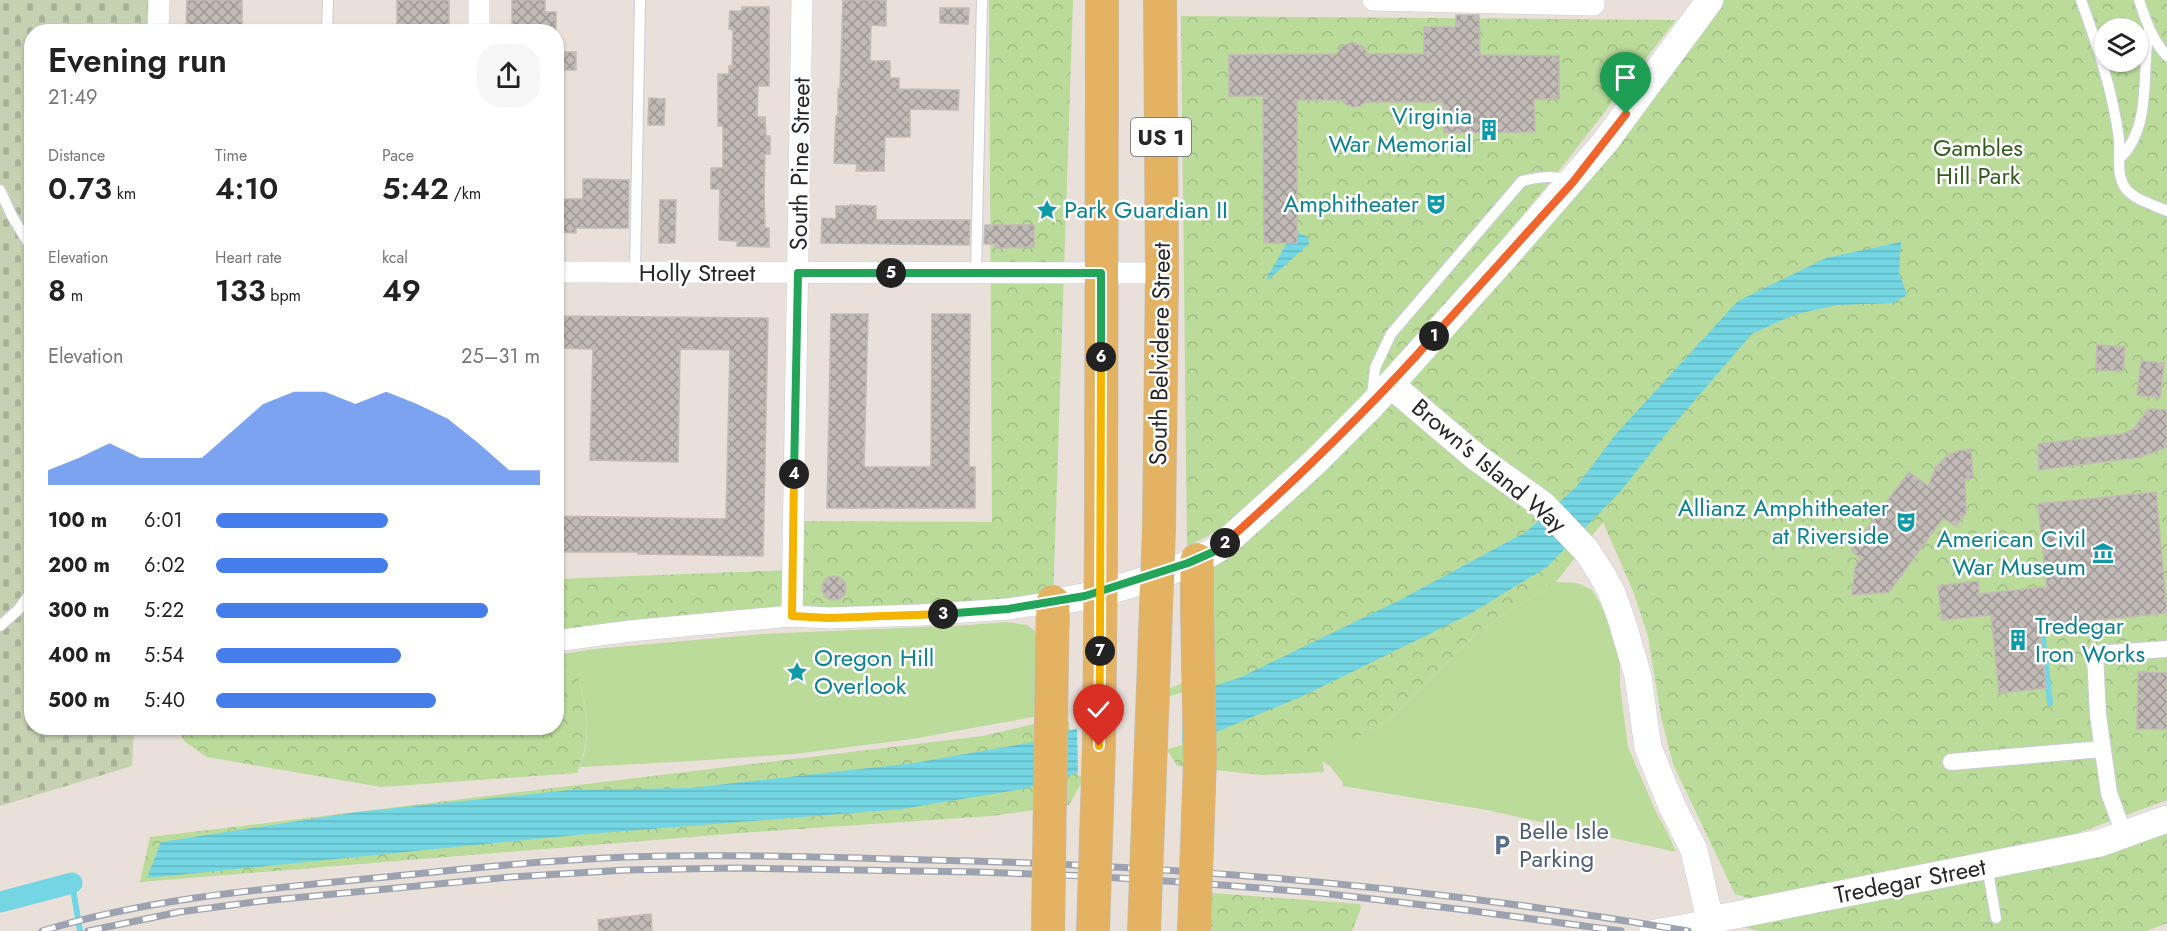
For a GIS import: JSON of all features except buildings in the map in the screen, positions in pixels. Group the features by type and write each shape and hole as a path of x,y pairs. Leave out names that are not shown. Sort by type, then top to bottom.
{"main road":[{"name":"US 1","path":"1093,931 1099,746 1101,548 1102,0"},
{"name":"South Belvidere Street","path":"1144,931 1159,528 1162,273 1160,0"},
{"path":"1194,931 1200,759 1197,560"},
{"path":"1048,931 1053,602"}],"street":[{"path":"158,24 159,0"},
{"path":"479,0 479,24"},
{"name":"South Pine Street","path":"792,616 802,0"},
{"path":"1373,0 1594,2"},
{"path":"564,640 670,627 792,616 829,618 1008,609 1085,596 1126,585 1197,560 1222,546 1314,463 1391,385 1573,182 1710,0"},
{"name":"Holly Street","path":"564,272 1162,273"},
{"name":"Brown's Island Way","path":"1391,385 1476,457 1543,505 1586,550 1611,591 1638,676 1648,748 1672,806 1694,850 1710,920"},
{"path":"2124,834 2109,793 2102,749 2095,654 2167,649"},
{"path":"1951,762 2102,749"},
{"name":"Tredegar Street","path":"1650,931 2100,843 2167,819"}],"lane":[{"path":"327,24 328,0"},
{"path":"635,272 640,0"},
{"path":"976,273 982,0"},
{"path":"2081,0 2113,106 2121,177 2126,189 2144,201 2167,211"},
{"path":"2139,0 2149,29 2158,46 2167,56"},
{"path":"2120,158 2128,150 2140,117 2149,29"},
{"path":"1372,405 1375,368 1390,334 1522,181 1540,177 1557,177 1573,182"},
{"path":"0,190 24,236"},
{"path":"0,626 11,619 24,602"},
{"path":"1987,866 1996,918"}],"green space":[{"path":"0,0 149,0 148,24 24,24 24,735 134,735 132,766 0,806"},
{"path":"989,0 1073,0 1053,602 564,640 564,579 792,570 794,521 992,522"},
{"name":"Gambles Hill Park","path":"1710,0 2167,0 2167,800 2062,839 1751,899 1735,894 1673,764 1661,717 1648,636 1633,591 1603,522 1556,582 1478,631 1387,722 1321,756 1324,772 1263,775 1177,766 1138,701 1198,677 1197,560 1314,463"},
{"path":"1181,16 1676,20 1454,302 1272,494 1208,536 1187,546"},
{"path":"1556,582 1577,583 1592,590 1604,610 1620,662 1620,686 1628,747 1676,852 1487,810 1342,786 1343,783 1330,766 1321,761 1320,756 1387,722 1478,631"},
{"path":"1006,622 1027,625 1035,631 1038,716 912,739 795,754 580,767 587,733 584,699 578,676 564,670 564,654 594,649 763,634"},
{"path":"564,670 578,676 587,725 585,748 577,773 381,787 207,757 184,741 181,735 564,735"},
{"path":"1067,716 1082,782 1069,805 991,816 740,833 140,882 150,837 983,736"},
{"path":"2167,819 2167,923 2147,931 1760,931 1710,920"},
{"path":"1212,893 1360,904 1361,908 1352,931 1210,931"}],"water":[{"path":"1294,231 1308,237 1309,244 1268,280 1267,277"},
{"path":"1901,242 1899,273 1907,295 1893,303 1837,305 1793,315 1752,334 1669,430 1620,492 1547,567 1470,614 1303,696 1221,730 1023,789 902,809 576,835 147,878 161,842 358,812 571,790 690,788 914,763 1033,742 1239,678 1398,601 1526,532 1576,487 1616,434 1738,301 1826,258"}],"pier":[{"path":"1183,692 1182,745 1078,776 1077,725"}],"waterway":[{"path":"2041,620 2050,703"},
{"path":"72,883 80,931"},
{"path":"0,902 72,883"}],"railway":[{"path":"42,931 129,909 262,889 540,862 702,856 1023,863 1213,873 1499,902 1688,931"},
{"path":"88,931 179,912 262,901 511,877 626,870 735,868 977,872 1196,883 1321,893 1621,931"}],"place":[{"name":"Virginia War Memorial","path":"1489,130"},
{"name":"Amphitheater","path":"1436,204"},
{"name":"Park Guardian II","path":"1047,210"},
{"name":"Allianz Amphitheater at Riverside","path":"1906,522"},
{"name":"American Civil War Museum","path":"2103,553"},
{"name":"Tredegar Iron Works","path":"2018,640"},
{"name":"Oregon Hill Overlook","path":"797,672"},
{"name":"Belle Isle Parking","path":"1502,845"}],"route":[{"path":"1099,746 1100,614 1101,548 1101,273 798,273 792,616 829,618 920,615 1008,609 1075,599 1085,596 1136,582 1206,556 1222,546 1314,463 1391,385 1573,182 1626,114"}]}
